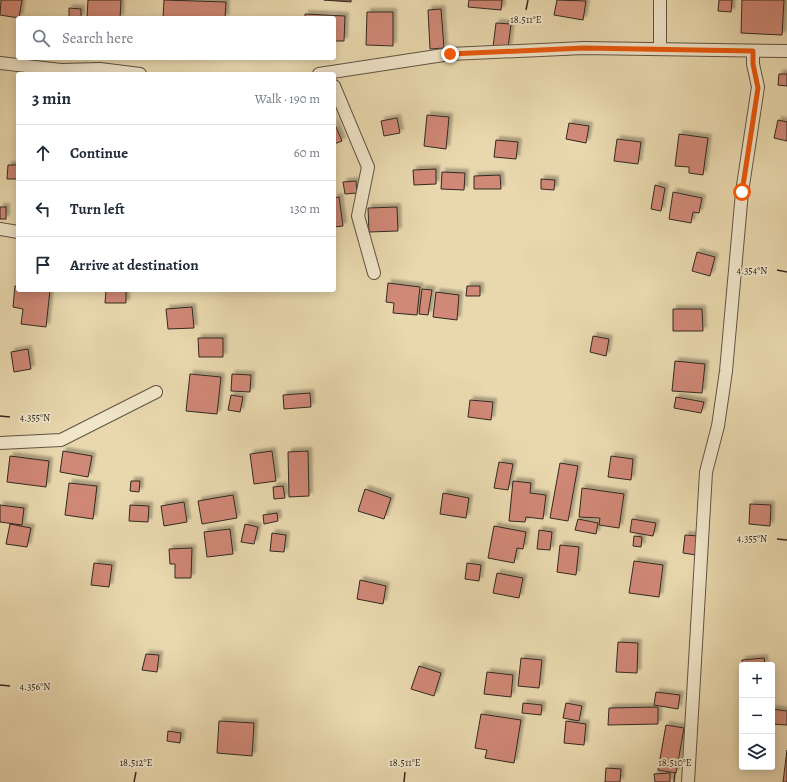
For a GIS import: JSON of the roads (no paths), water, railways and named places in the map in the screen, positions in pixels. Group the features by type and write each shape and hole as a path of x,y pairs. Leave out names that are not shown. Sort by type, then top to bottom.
{"street":[{"path":"660,0 660,49"},
{"path":"336,72 450,54 584,48 787,52"},
{"path":"688,782 706,472 717,432 726,371 742,192 758,88 753,64 753,51"},
{"path":"0,63 61,70 100,69 124,72"},
{"path":"336,91 368,166 358,216 374,273"},
{"path":"0,230 16,232"},
{"path":"0,443 61,440 156,392"}]}
